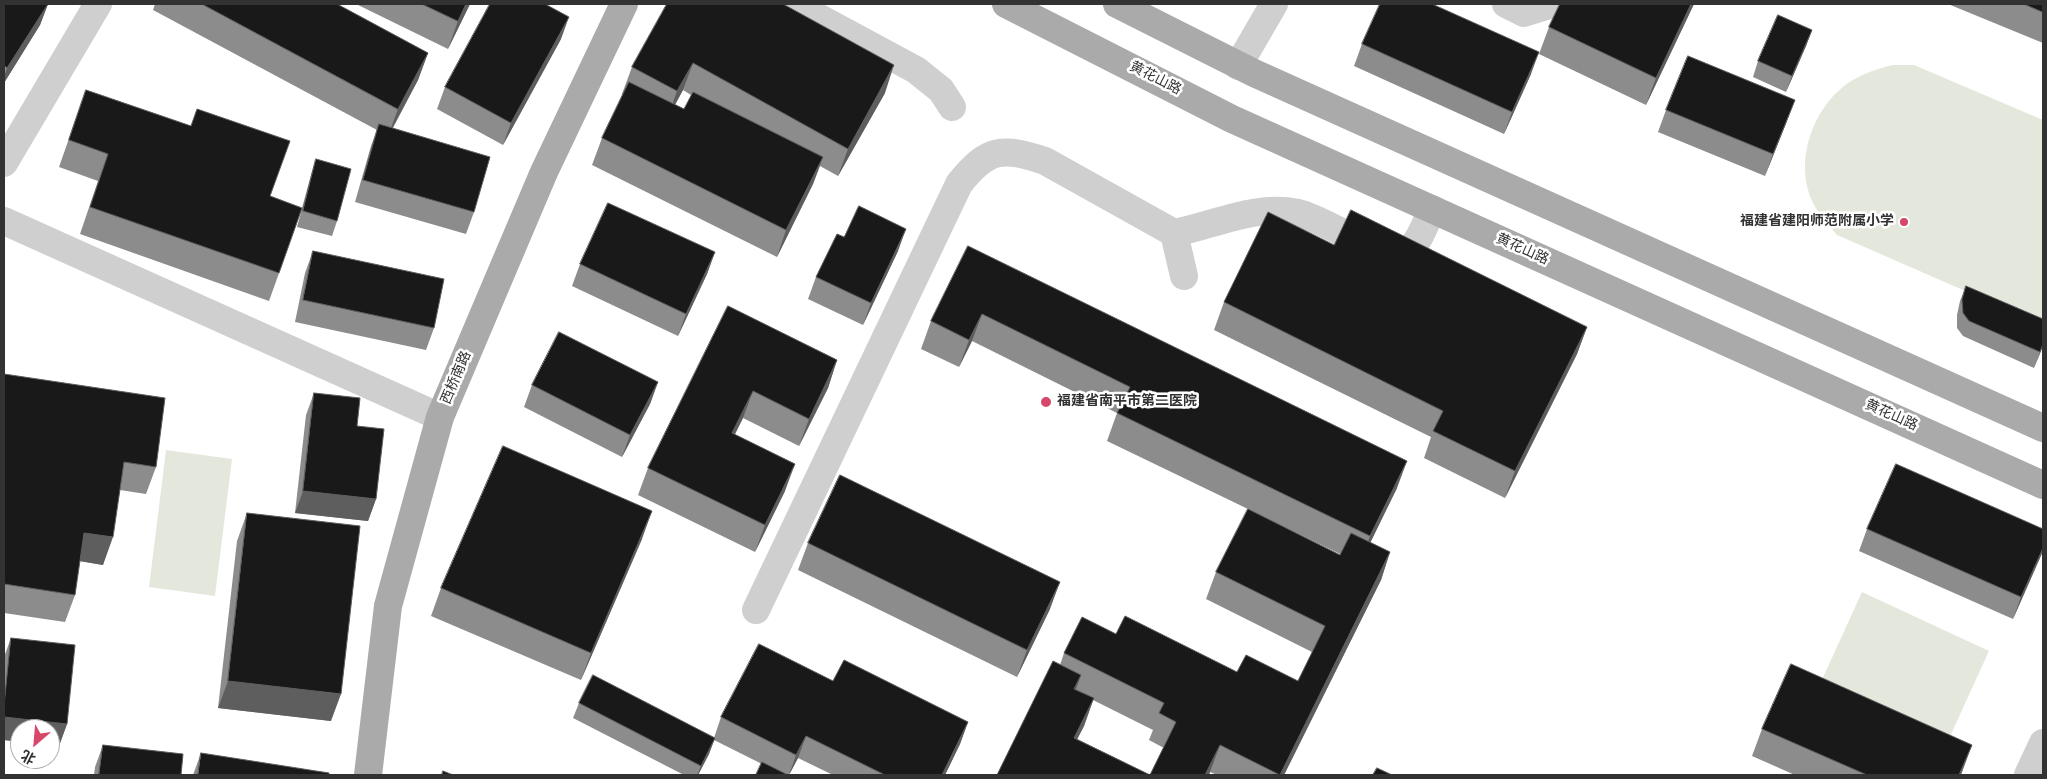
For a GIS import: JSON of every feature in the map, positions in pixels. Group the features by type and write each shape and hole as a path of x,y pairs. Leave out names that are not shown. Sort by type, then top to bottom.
{"main road":[{"name":"西桥南路","path":"368,775 388,606 440,417 544,172 624,4"},
{"name":"黄花山路","path":"1006,4 1232,119 2043,485"},
{"path":"1117,4 1238,66 2043,428"}],"street":[{"path":"4,163 98,4"},
{"path":"797,4 916,70 941,90 952,107"},
{"path":"1238,66 1274,4"},
{"path":"1506,4 1524,12 1553,4"},
{"path":"756,610 954,193 969,171 992,154 1008,152 1024,154 1045,162 1174,233 1242,214 1281,211 1315,219 1386,253 1401,254 1413,246 1432,209"},
{"path":"4,221 440,417"},
{"path":"1174,233 1184,276"},
{"path":"2028,775 2043,743"}],"shaded area":[{"path":"1893,65 1914,65 2043,120 2043,325 1837,235 1816,208 1808,190 1805,162 1811,133 1824,107 1849,82 1867,73"},
{"path":"166,450 232,459 215,596 149,587"},
{"path":"1862,592 1989,651 1947,743 1820,684"}],"building":[{"path":"4,4 48,4 7,68 4,65"},
{"path":"202,4 337,4 428,53 398,109"},
{"path":"422,4 466,4 458,21"},
{"path":"490,4 545,4 569,17 511,123 445,87"},
{"path":"667,4 783,4 894,65 848,149 693,63 677,91 632,67"},
{"path":"1380,4 1432,4 1539,52 1512,112 1362,44"},
{"path":"1560,4 1691,4 1656,78 1549,27"},
{"path":"2024,4 2043,4 2043,12"},
{"path":"1778,15 1812,30 1792,76 1758,61"},
{"path":"1688,56 1795,100 1773,154 1666,110"},
{"path":"629,82 684,109 693,92 823,157 786,230 602,138"},
{"path":"86,90 191,126 197,109 290,141 270,196 302,208 279,273 90,207 108,154 69,140"},
{"path":"379,124 490,157 474,212 363,180"},
{"path":"316,159 351,169 337,221 303,211"},
{"path":"608,203 715,252 686,314 580,264"},
{"path":"859,206 906,229 871,303 816,277 837,234 844,237"},
{"path":"1351,210 1587,327 1515,471 1433,431 1443,411 1224,302 1268,212 1334,245"},
{"path":"968,246 1407,461 1370,536 1117,413 1130,387 982,314 969,340 931,321"},
{"path":"313,251 444,279 434,328 303,300"},
{"path":"1966,286 2043,319 2043,344 2040,352 1969,321 1963,313 1962,300"},
{"path":"728,306 837,360 809,419 753,391 732,433 795,464 765,525 648,468"},
{"path":"559,332 658,382 630,435 532,385"},
{"path":"4,374 165,398 156,467 124,462 113,537 84,533 75,595 4,584"},
{"path":"314,393 360,398 357,426 384,429 376,499 303,491"},
{"path":"503,446 652,511 591,653 441,588"},
{"path":"1896,464 2043,529 2043,548 2021,597 1867,529"},
{"path":"840,475 1060,582 1027,650 808,543"},
{"path":"1248,509 1340,555 1351,533 1390,552 1280,775 1220,745 1205,775 1150,775 1176,722 1159,713 1164,703 1064,653 1082,617 1116,634 1125,616 1237,672 1246,655 1298,681 1325,626 1216,572"},
{"path":"247,513 360,526 341,694 228,681"},
{"path":"11,638 75,645 67,724 60,723 60,719 4,717"},
{"path":"759,644 833,681 844,660 968,722 942,775 885,775 806,736 796,755 721,717"},
{"path":"1053,661 1081,675 1074,689 1094,698 1074,738 1150,775 997,775"},
{"path":"1791,664 1972,745 1959,775 1867,775 1762,729"},
{"path":"593,675 715,738 701,766 579,703"},
{"path":"103,745 183,754 181,775 99,775"},
{"path":"201,753 329,773 329,775 198,775"},
{"path":"762,762 788,775 756,775"},
{"path":"1377,768 1392,775 1373,775"},
{"path":"443,771 453,775 442,775"}],"place":[{"name":"福建省建阳师范附属小学","path":"1904,222"},
{"name":"福建省南平市第二医院","path":"1046,402"}]}
